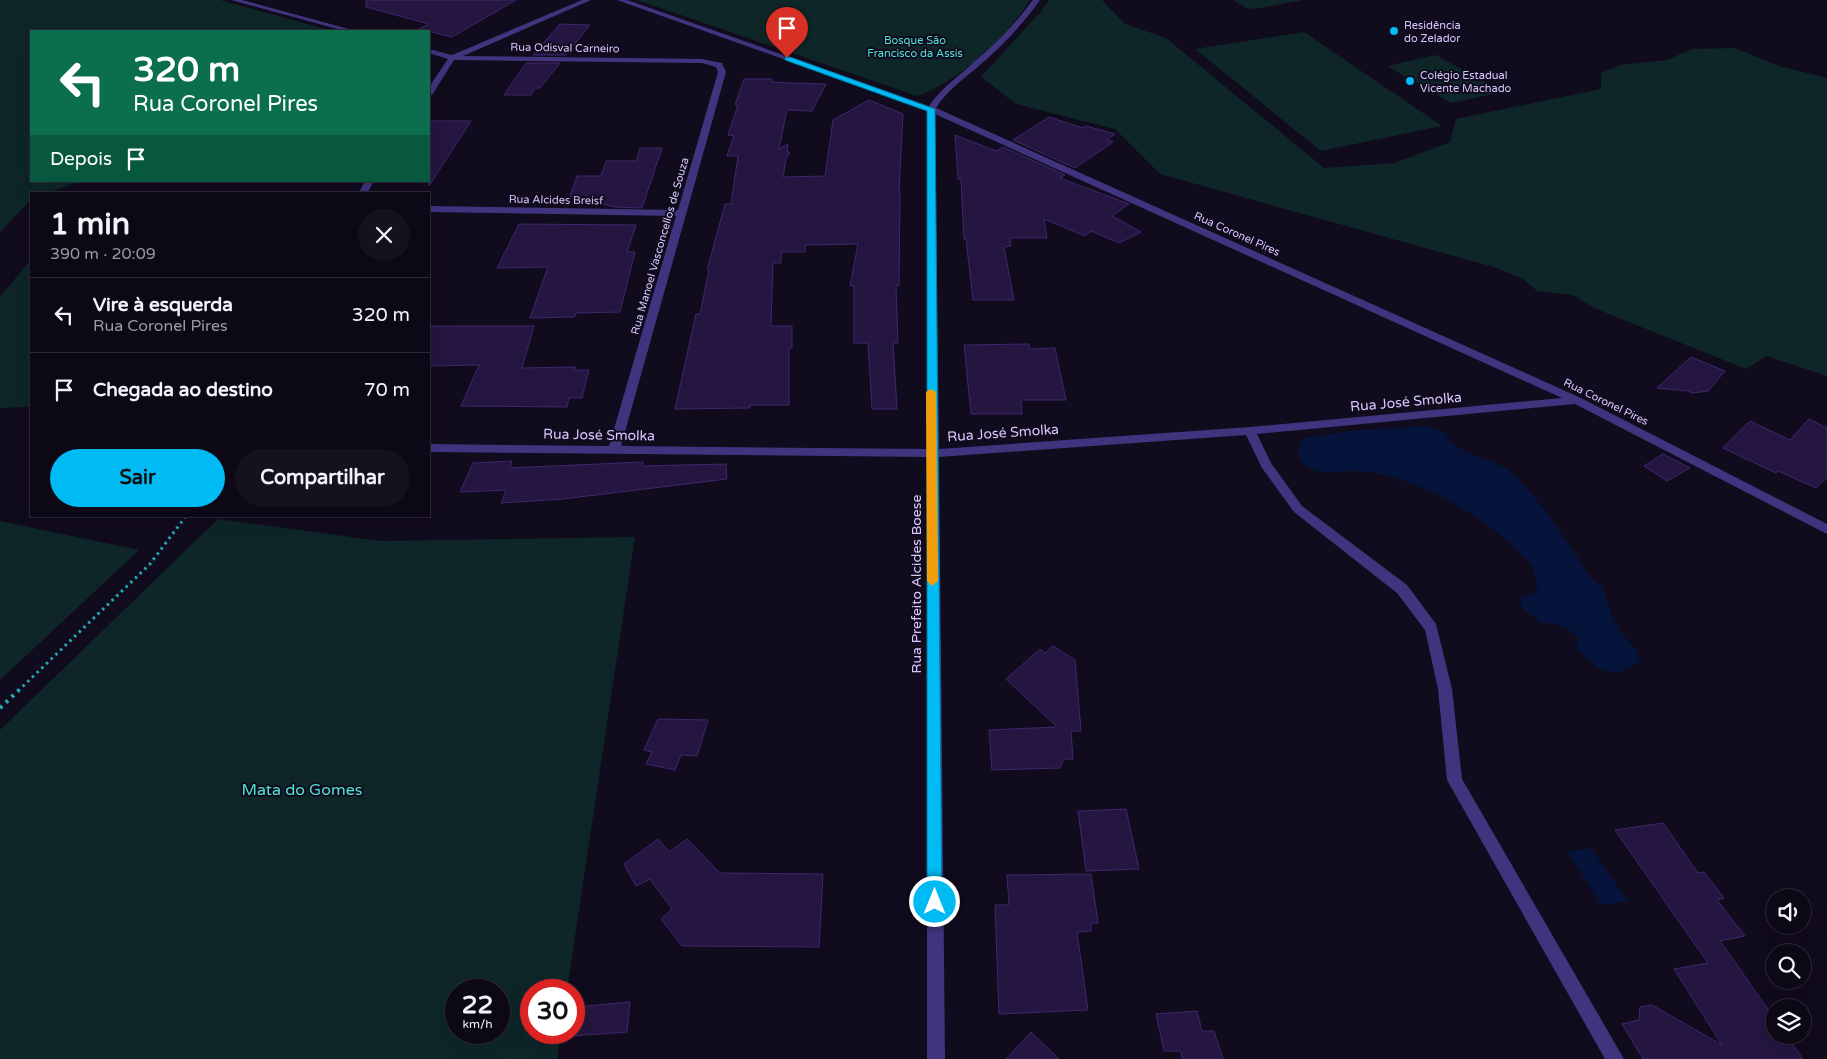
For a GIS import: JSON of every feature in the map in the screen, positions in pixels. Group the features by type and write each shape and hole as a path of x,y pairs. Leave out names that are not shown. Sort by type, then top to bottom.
{"street":[{"path":"234,0 348,30"},
{"path":"430,91 452,58 588,0"},
{"name":"Rua Coronel Pires","path":"620,0 931,109 1577,401 1827,529"},
{"path":"931,109 940,94 977,64 1023,19 1037,0"},
{"name":"Rua Odisval Carneiro","path":"430,52 452,58 702,61"},
{"name":"Rua Manoel Vasconcellos de Souza","path":"614,450 722,72 719,65 702,61"},
{"name":"Rua Prefeito Alcides Boese","path":"931,109 936,1059"},
{"name":"Rua Alcides Breisf","path":"430,209 683,213"},
{"name":"Rua José Smolka","path":"430,448 932,453 1250,431 1577,401"},
{"path":"1250,431 1266,465 1298,509 1402,589 1431,628 1445,689 1455,780 1615,1059"}],"path":[{"path":"0,708 150,564 185,517"}],"green space":[{"path":"0,0 220,0 329,30 30,30 30,182 77,182 51,192 30,192 30,201 0,232"},
{"name":"Bosque São Francisco da Assis","path":"637,0 1030,0 1008,29 981,57 934,89 917,96"},
{"path":"1049,0 1102,0 1125,24 1166,38 1324,168 1395,163 1450,142 1456,119 1601,89 1601,73 1621,65 1667,60 1692,49 1735,48 1779,66 1827,78 1827,376 1767,356 1746,369 1594,308 1573,295 1537,291 1523,279 1497,268 1160,174 1115,129 1016,104 981,77"},
{"path":"1233,0 1303,0 1255,9 1246,8"},
{"path":"1304,32 1442,126 1321,151 1195,49"},
{"path":"1436,55 1503,92 1451,103 1387,66"},
{"path":"30,260 30,407 0,408 0,297"},
{"name":"Mata do Gomes","path":"218,519 381,541 635,537 569,979 520,979 520,1044 559,1044 557,1059 0,1059 0,730"},
{"path":"0,521 139,550 0,680"}],"water":[{"path":"1425,426 1444,431 1450,440 1465,452 1498,464 1522,482 1547,513 1588,573 1603,587 1616,623 1641,660 1630,667 1613,673 1599,668 1576,648 1578,639 1568,628 1541,623 1521,607 1521,597 1532,594 1538,587 1534,570 1507,541 1474,516 1436,494 1397,479 1369,472 1319,472 1305,464 1298,452 1304,438 1349,431"},
{"path":"1591,848 1628,901 1602,905 1567,852"}],"building":[{"path":"366,0 516,0 452,37 430,32 430,30 419,29 429,24 366,7"},
{"path":"560,24 590,25 566,55 533,55"},
{"path":"526,63 560,63 540,88 535,88 531,95 504,95"},
{"path":"744,79 772,79 772,82 826,84 812,111 787,110 779,149 788,144 787,152 790,152 786,159 783,177 825,176 833,120 869,100 903,114 899,193 899,286 896,286 898,343 893,343 897,409 872,409 868,343 854,343 854,286 850,286 858,244 805,245 805,252 781,252 781,263 773,263 771,326 792,326 792,348 789,348 789,405 750,405 750,408 675,409 696,314 700,314 709,270 707,270 725,204 731,204 738,156 727,156 734,136 728,135 738,105 735,105"},
{"path":"1049,117 1083,128 1086,126 1115,134 1107,140 1113,142 1075,168 1013,140"},
{"path":"430,121 471,121 429,186"},
{"path":"955,135 996,151 1003,147 1065,175 1060,178 1129,204 1112,216 1141,232 1119,243 1091,231 1085,236 1044,219 1047,238 1010,238 1011,246 1004,247 1014,300 973,300 966,239 964,239 961,179 958,179"},
{"path":"640,148 662,148 642,208 615,207 570,196 577,176 601,176 606,161 636,161"},
{"path":"519,224 636,225 627,252 635,252 620,312 576,313 574,317 530,318 548,267 497,268"},
{"path":"430,326 534,326 522,368 576,367 574,370 589,370 582,398 569,398 567,407 461,406 479,365 430,366"},
{"path":"1029,344 1030,349 1055,348 1066,400 1021,400 1022,414 971,414 964,345"},
{"path":"1691,357 1725,371 1708,391 1693,393 1657,388"},
{"path":"1809,419 1827,428 1827,478 1816,488 1778,471 1776,473 1723,448 1750,421 1790,440"},
{"path":"1663,454 1690,468 1667,481 1644,466"},
{"path":"512,461 510,468 643,462 642,466 726,464 727,479 563,499 501,503 506,490 460,492 473,463"},
{"path":"1053,646 1075,660 1081,731 1071,731 1073,759 1064,759 1060,768 992,770 989,730 1057,727 1006,679 1040,649 1045,653"},
{"path":"658,719 708,720 697,756 681,755 675,770 646,764 652,752 644,750"},
{"path":"1126,809 1139,869 1086,871 1078,811"},
{"path":"1663,823 1698,873 1704,872 1724,898 1717,900 1745,936 1720,941 1766,1006 1766,1044 1792,1044 1803,1059 1643,1059 1622,1024 1639,1020 1640,1007 1652,1005 1722,1045 1674,969 1708,963 1615,830"},
{"path":"658,839 669,852 687,839 720,873 823,874 819,947 682,946 661,919 672,909 650,879 636,886 624,864"},
{"path":"1091,874 1098,923 1091,923 1091,931 1077,932 1088,1010 999,1014 995,905 1009,905 1007,875"},
{"path":"630,1002 627,1032 585,1035 585,1006"},
{"path":"1197,1011 1202,1031 1214,1031 1223,1059 1182,1059 1181,1051 1164,1051 1156,1014"},
{"path":"1031,1032 1059,1059 1006,1059"}],"slow traffic":[{"path":"931,392 932,581"}],"place":[{"name":"Residência do Zelador","path":"1394,31"},
{"name":"Colégio Estadual Vicente Machado","path":"1410,81"}],"route":[{"path":"787,58 931,109 935,902"}]}
